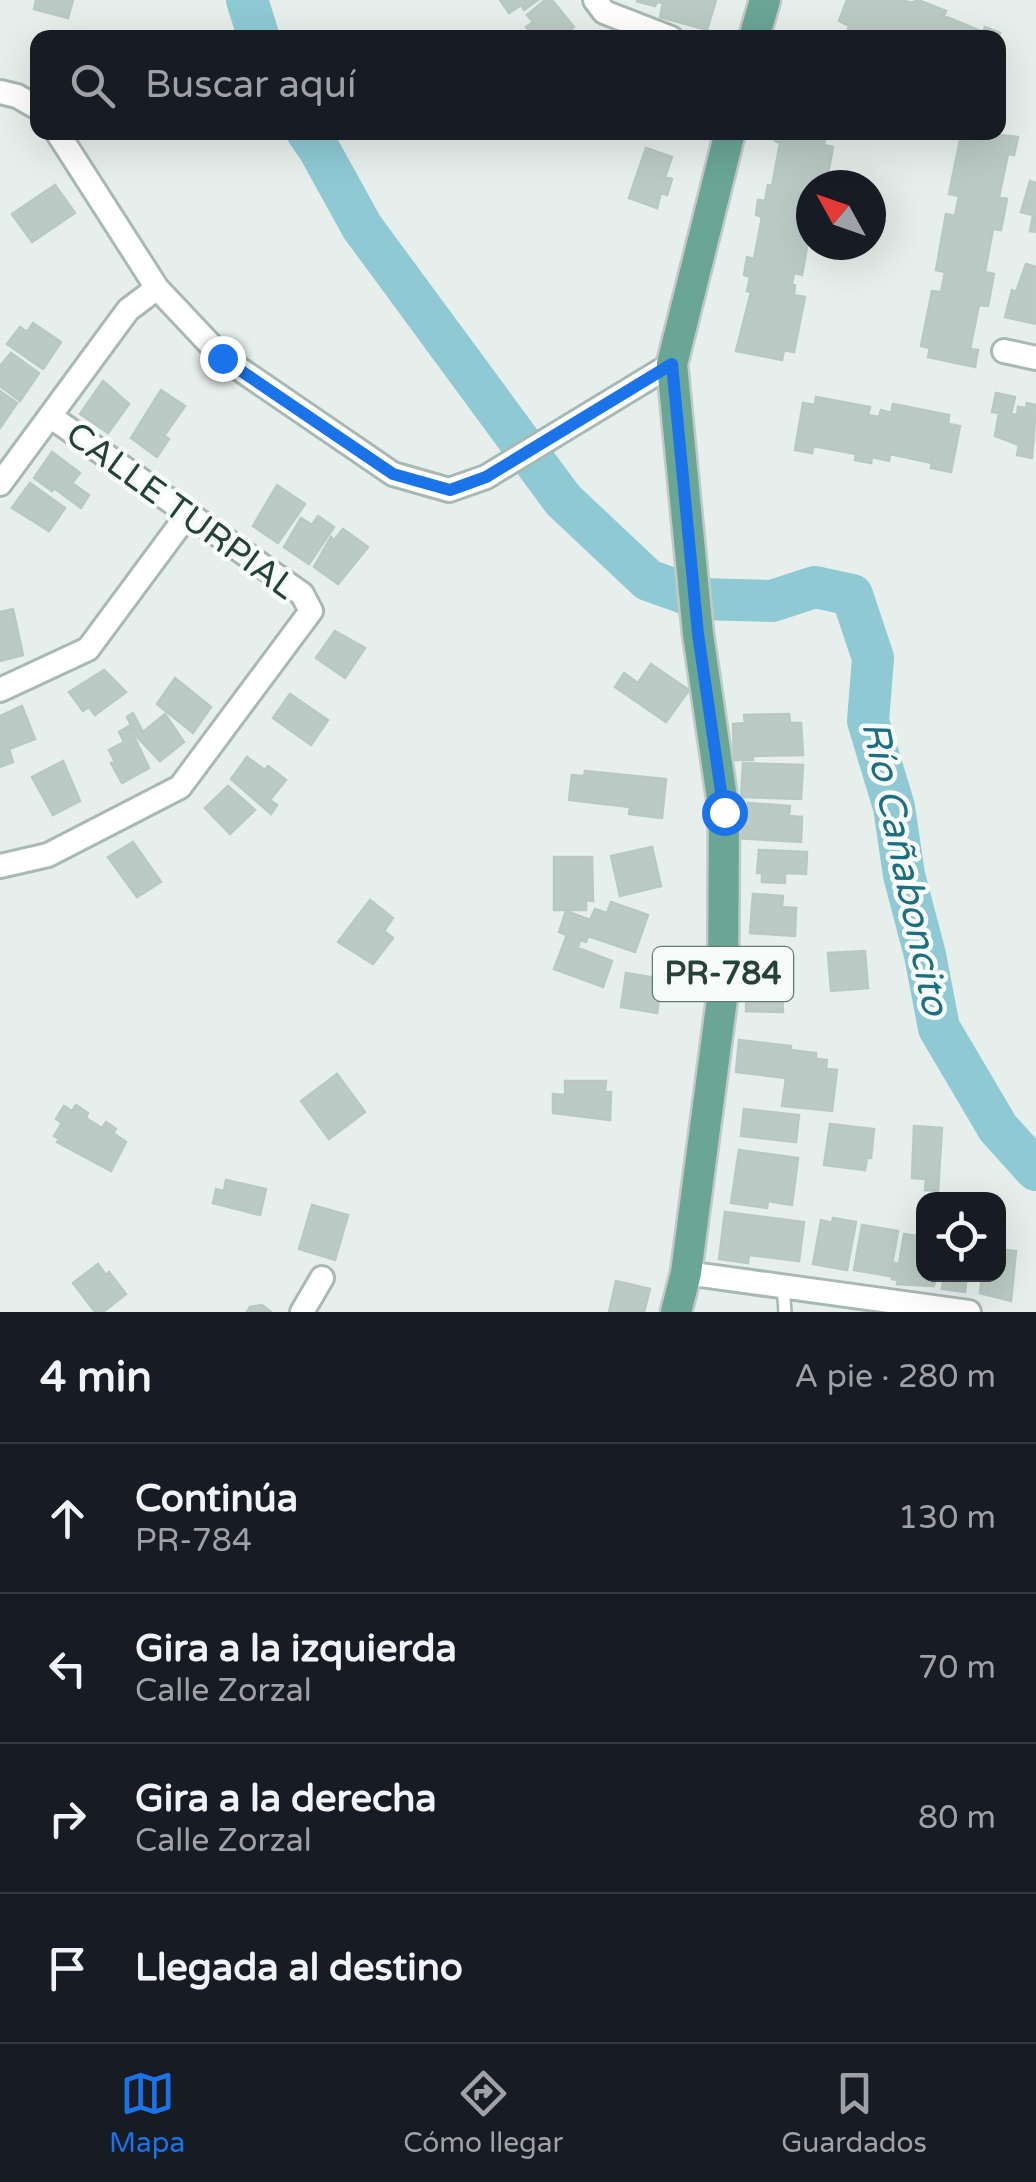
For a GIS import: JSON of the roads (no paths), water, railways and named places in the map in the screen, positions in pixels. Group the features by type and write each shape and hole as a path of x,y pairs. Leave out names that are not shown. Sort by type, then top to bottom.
{"main road":[{"path":"756,30 765,0"},
{"name":"PR-784","path":"676,1312 686,1273 723,992 724,812 698,634 672,364 728,140"}],"street":[{"path":"595,0 604,12 650,30"},
{"path":"0,92 30,103"},
{"path":"62,140 157,288 222,358 393,474 450,490 486,477 672,364"},
{"path":"0,484 128,310 157,288"},
{"path":"1004,351 1036,358"},
{"name":"CALLE TURPIAL","path":"0,866 48,855 180,787 311,611 302,594 50,416"},
{"path":"0,690 88,649 188,514"},
{"path":"686,1273 969,1312"},
{"path":"302,1312 322,1278"}],"lane":[{"path":"783,1286 785,1312"}],"waterway":[{"name":"Río Cañaboncito","path":"247,0 256,30"},
{"name":"Río Cañaboncito","path":"313,140 362,227 563,500 648,580 701,599 772,601 815,587 852,595 873,658 868,721 894,807 904,875 939,1028 998,1128 1036,1170"}]}
